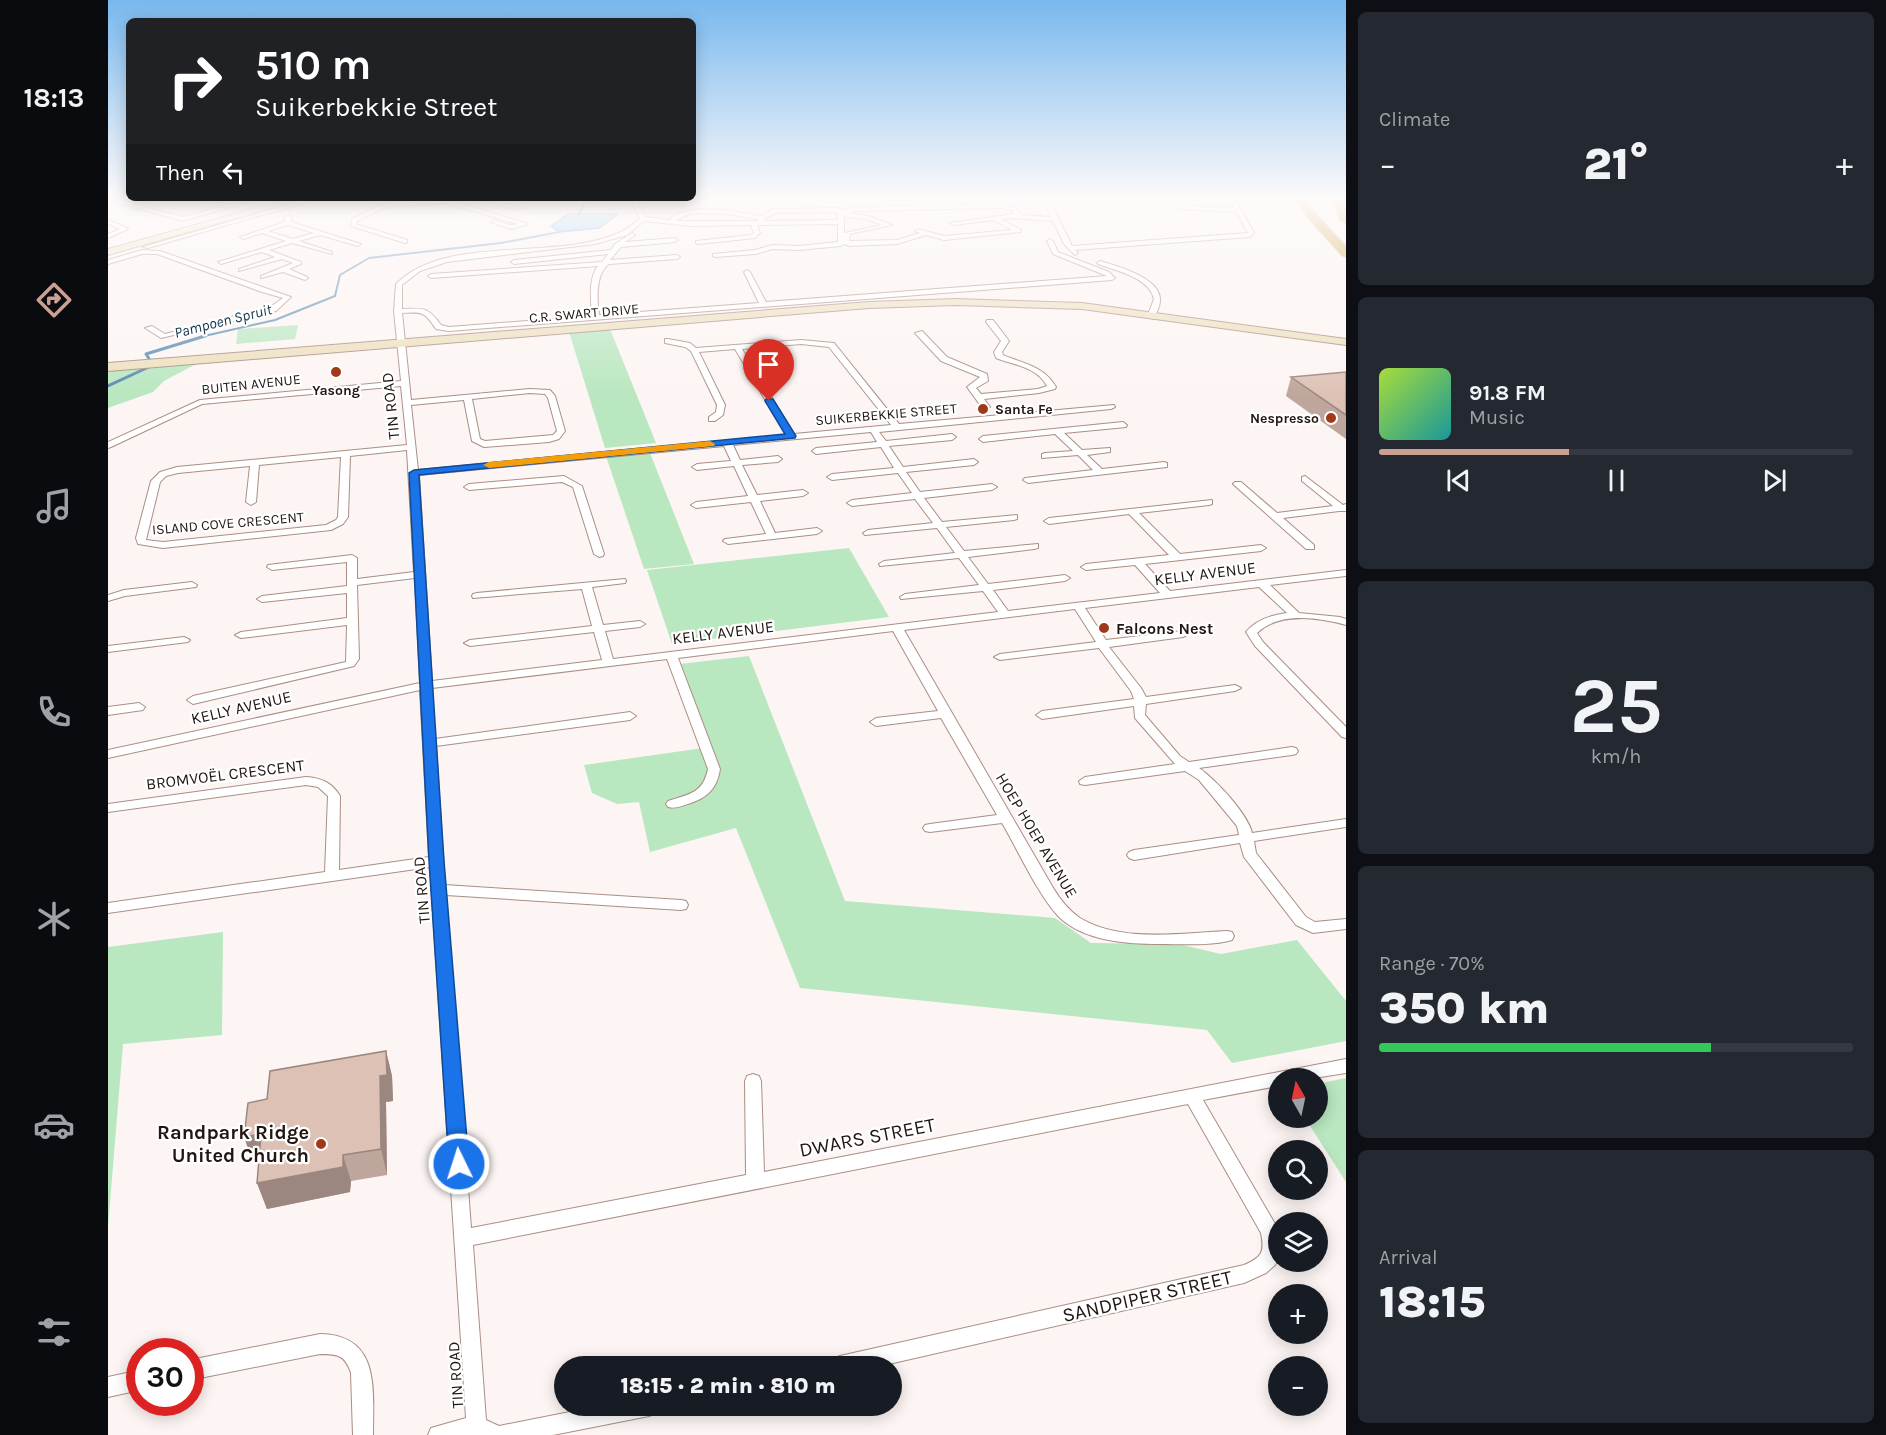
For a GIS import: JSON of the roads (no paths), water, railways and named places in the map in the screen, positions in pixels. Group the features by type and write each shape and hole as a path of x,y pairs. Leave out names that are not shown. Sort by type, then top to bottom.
{"street":[{"path":"149,328 164,336 273,309 288,297 264,291 191,264"},
{"path":"241,270 260,264"},
{"path":"263,277 297,264"},
{"name":"TIN ROAD","path":"439,264 410,274 400,281 398,311 414,473 436,861 440,890 477,1431"},
{"path":"502,271 502,266 509,264"},
{"path":"431,276 594,264"},
{"path":"596,317 594,300 597,273 606,264"},
{"path":"398,311 429,312 435,318 437,325 445,329 1112,278 1107,273 1082,264"},
{"path":"1101,264 1147,283 1156,293 1157,299 1151,316"},
{"path":"285,270 305,278"},
{"path":"747,272 764,304"},
{"name":"C.R. SWART DRIVE","path":"108,367 869,305 956,302 1064,306 1346,342"},
{"path":"978,397 1039,391 1052,387 1050,382 1030,365 999,356 1005,339 990,322"},
{"path":"919,333 944,359 984,376 985,379 971,387 990,412"},
{"path":"668,341 687,345 694,350 721,405 720,413 712,419"},
{"path":"694,350 801,342 831,345 897,427"},
{"path":"737,347 791,436"},
{"name":"BUITEN AVENUE","path":"108,445 182,409 204,401 406,383"},
{"path":"408,403 468,397 530,391 547,392 552,398 561,431 549,440 484,444 476,441 474,436 468,397"},
{"name":"SUIKERBEKKIE STREET","path":"414,473 897,427 990,412 1016,416 1111,407"},
{"path":"1016,416 1033,434"},
{"path":"983,439 1123,425"},
{"path":"873,429 960,555 1006,615"},
{"path":"1058,432 1100,472"},
{"path":"816,451 952,437"},
{"path":"727,442 772,536"},
{"name":"ISLAND COVE CRESCENT","path":"346,454 343,517 335,525 328,528 163,545 142,542 141,538 156,481 159,477 177,470 412,447"},
{"path":"1045,456 1107,450"},
{"path":"697,467 778,459"},
{"path":"543,460 548,480"},
{"path":"832,477 974,462"},
{"name":"ISLAND COVE CRESCENT","path":"251,502 255,463"},
{"path":"1028,480 1164,465"},
{"path":"1305,478 1344,509"},
{"path":"470,487 564,479 577,486 599,554"},
{"path":"1238,484 1310,547"},
{"path":"852,502 992,487"},
{"path":"696,505 803,493"},
{"path":"1049,521 1209,502"},
{"path":"1275,516 1344,509"},
{"path":"1131,511 1176,556"},
{"path":"868,533 1014,517"},
{"path":"728,541 817,531"},
{"path":"884,564 1034,546"},
{"path":"1086,567 1260,548"},
{"path":"193,700 345,666 353,659 352,558 272,567"},
{"path":"1137,561 1167,594"},
{"name":"KELLY AVENUE","path":"108,754 427,685 1346,573"},
{"path":"262,599 420,574"},
{"path":"905,597 1065,578"},
{"path":"477,596 621,581"},
{"path":"1260,582 1295,615"},
{"path":"108,598 124,593 192,585"},
{"path":"586,585 608,663"},
{"path":"1078,606 1104,644 1106,651 1137,690 1141,702 1139,715 1176,759 1203,777 1238,818 1247,839 1249,854 1301,921 1313,928 1346,924"},
{"path":"1346,621 1320,615 1295,615 1257,626 1251,632 1252,637 1346,734"},
{"path":"242,635 353,621"},
{"path":"470,643 640,624"},
{"name":"HOEP HOEP AVENUE","path":"897,628 945,714 1056,901 1074,921 1095,930 1139,938 1227,936"},
{"path":"1000,657 1182,634"},
{"path":"108,649 184,640"},
{"path":"671,655 714,769 710,788 703,793 673,804"},
{"path":"1042,716 1235,688"},
{"path":"108,711 139,707"},
{"path":"876,722 945,714"},
{"path":"430,743 630,716"},
{"path":"1085,782 1292,751"},
{"name":"BROMVOËL CRESCENT","path":"108,808 306,781 321,784 326,786 334,796 332,875"},
{"path":"930,828 1006,818"},
{"path":"1134,855 1346,823"},
{"path":"108,908 436,861"},
{"path":"440,890 681,905"},
{"name":"DWARS STREET","path":"1328,1070 1346,1066"},
{"path":"753,1081 755,1180"},
{"name":"DWARS STREET","path":"464,1238 1268,1081"},
{"name":"SANDPIPER STREET","path":"884,1356 1233,1277 1259,1269 1270,1259 1274,1246 1270,1231 1192,1096"},
{"path":"204,1367 320,1344 333,1342 342,1344 358,1360 363,1435"},
{"path":"108,1387 126,1383"},
{"path":"438,1435 477,1431 499,1435 597,1416"}],"waterway":[{"name":"Pampoen Spruit","path":"200,337 275,320 335,296 340,275 359,264"},
{"name":"Pampoen Spruit","path":"108,386 153,365 146,354 205,336"}],"place":[{"name":"Yasong","path":"336,372"},
{"name":"Santa Fe","path":"983,409"},
{"name":"Nespresso","path":"1331,418"},
{"name":"Falcons Nest","path":"1104,628"},
{"name":"Randpark Ridge United Church","path":"321,1144"}]}
